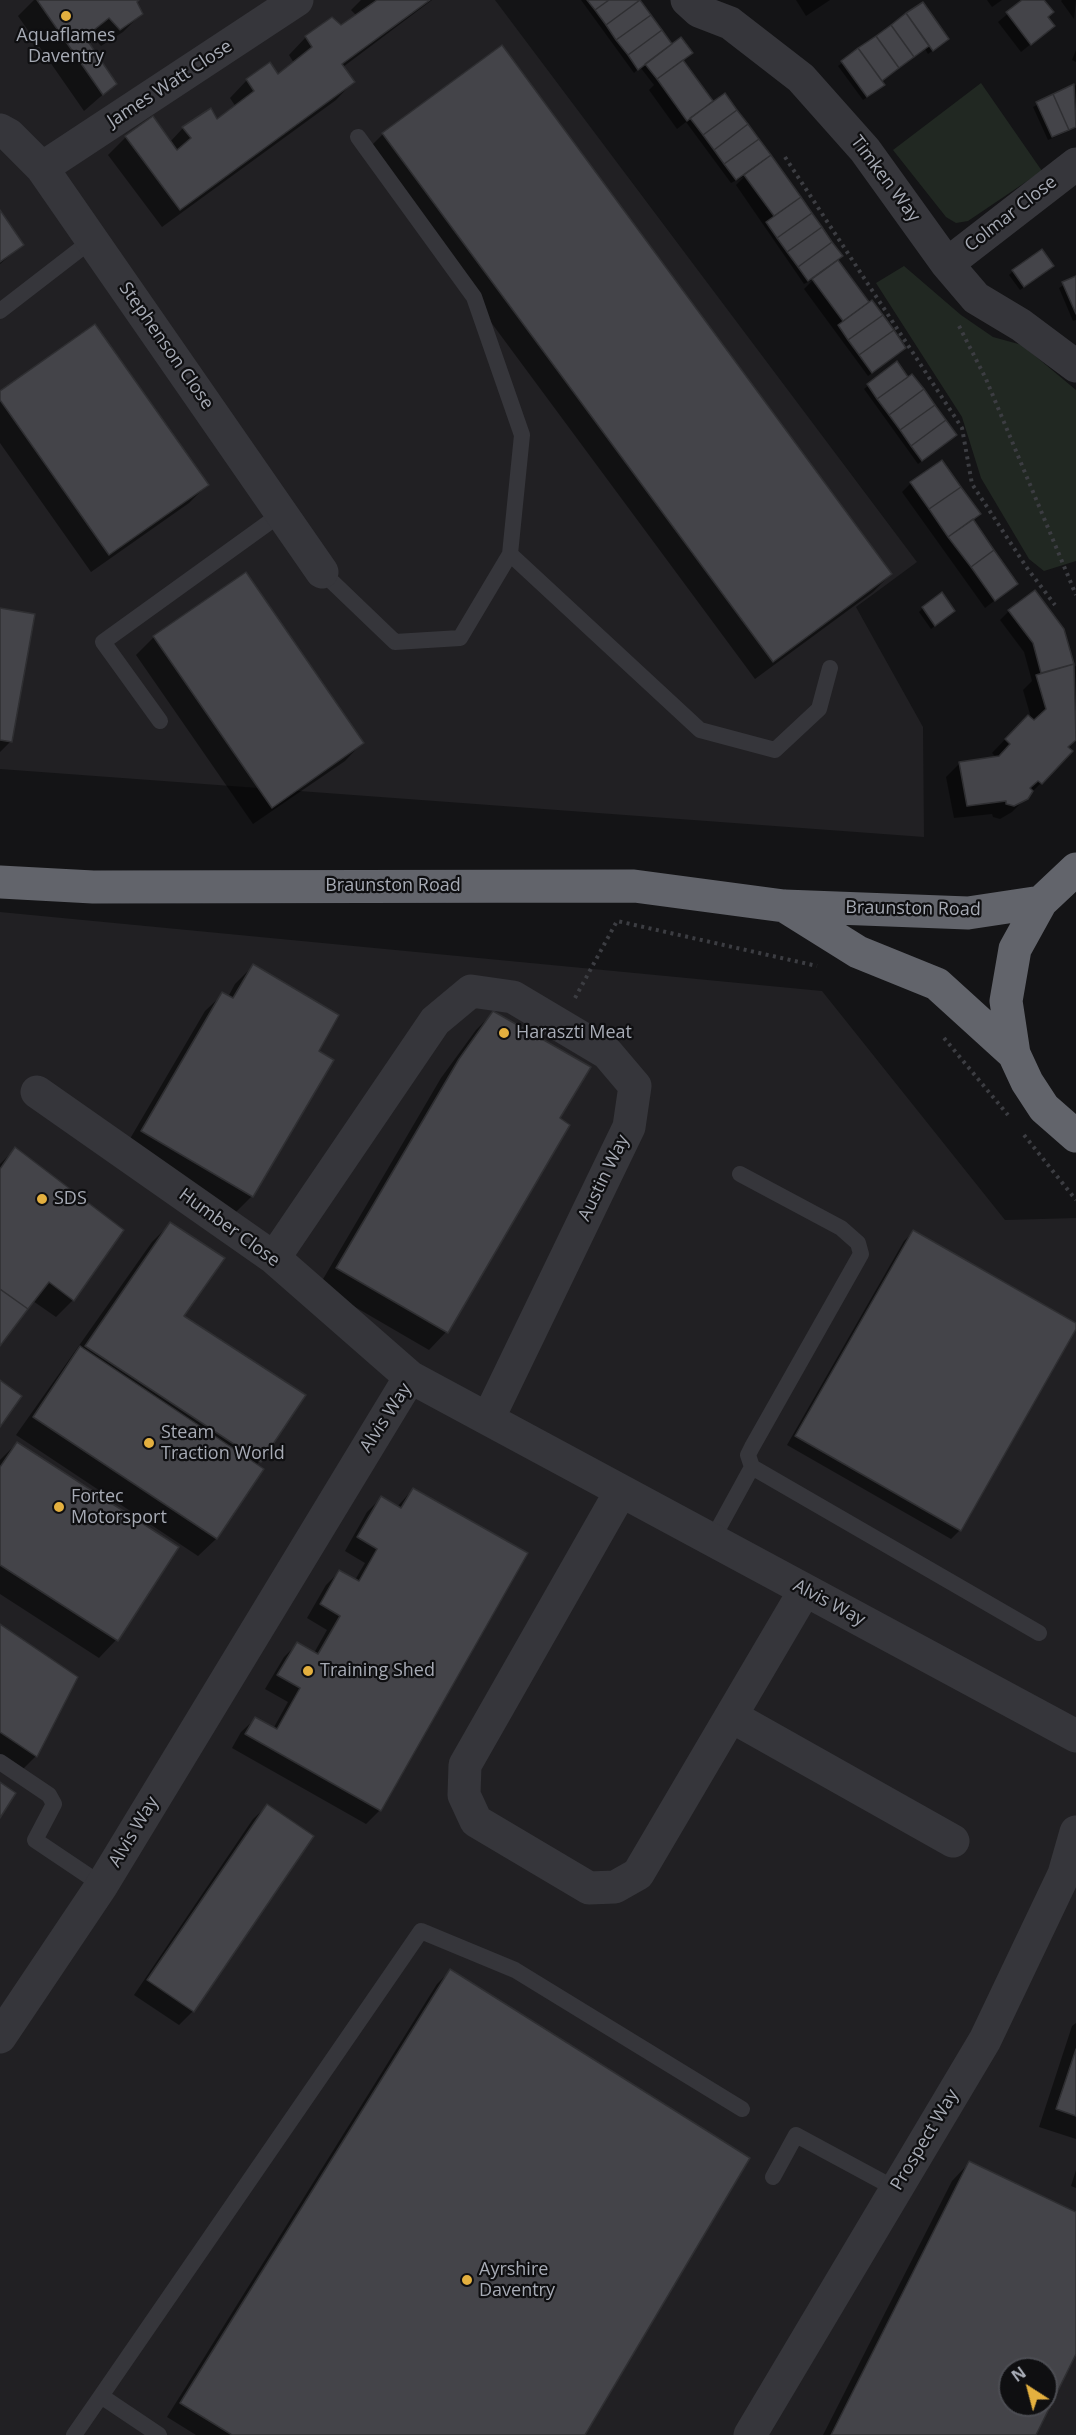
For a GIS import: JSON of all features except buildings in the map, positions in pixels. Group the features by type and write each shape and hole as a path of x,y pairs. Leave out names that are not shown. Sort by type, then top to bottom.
{"highway":[{"path":"1076,869 1041,902 1015,949 1006,1001 1014,1054 1027,1082 1044,1108 1076,1136"},
{"name":"Braunston Road","path":"0,882 93,887 634,886 784,906 968,912 1041,902"},
{"name":"Braunston Road","path":"784,906 858,952 936,984 1014,1054"}],"street":[{"name":"James Watt Close","path":"42,168 297,0"},
{"name":"Timken Way","path":"687,0 699,11 730,22 801,78 865,150 947,264 976,298 1021,325 1076,366"},
{"name":"Stephenson Close","path":"0,130 9,135 42,168 322,572"},
{"name":"Colmar Close","path":"947,264 1076,164"},
{"name":"Austin Way","path":"274,1258 435,1021 471,991 513,997 607,1053 635,1086 629,1127 488,1419"},
{"name":"Humber Close","path":"37,1092 274,1258 410,1377"},
{"name":"Alvis Way","path":"0,2037 102,1885 410,1377 1076,1736"},
{"path":"621,1491 465,1765 464,1795 476,1821 589,1888 615,1887 638,1874 804,1590"},
{"path":"731,1716 954,1841"},
{"name":"Prospect Way","path":"750,2435 985,2040 1070,1876 1076,1832"}],"lane":[{"path":"322,572 395,642 460,638 510,554 522,435 474,297 358,137"},
{"path":"0,311 92,240"},
{"path":"160,721 103,642 282,513"},
{"path":"510,554 700,730 775,750 819,709 830,668"},
{"path":"740,1174 841,1228 858,1243 861,1254 752,1447 748,1455 752,1467 1039,1633"},
{"path":"712,1540 752,1467"},
{"path":"0,1762 49,1795 54,1804 35,1840 102,1885"},
{"path":"74,2435 422,1931 515,1970 742,2109"},
{"path":"773,2177 796,2135 896,2189"},
{"path":"101,2396 159,2435"}],"path":[{"path":"785,157 962,428 972,484 1027,568 1055,605"},
{"path":"953,317 986,379 1076,595"},
{"path":"560,1024 617,921 825,968"},
{"path":"939,1032 1012,1121"},
{"path":"1020,1130 1076,1200"}],"shaded area":[{"path":"0,0 495,0 917,562 856,607 923,727 924,837 0,769"},
{"path":"981,83 1042,171 968,221 956,223 946,217 893,150"},
{"path":"904,266 961,315 993,337 1022,345 1076,390 1076,561 1044,571 1029,559 981,478 962,417 876,283"},
{"path":"0,912 822,991 1005,1220 1076,1218 1076,2435 0,2435"}],"place":[{"name":"Aquaflames Daventry","path":"66,16"},
{"name":"Haraszti Meat","path":"504,1033"},
{"name":"SDS","path":"42,1199"},
{"name":"Steam Traction World","path":"149,1443"},
{"name":"Fortec Motorsport","path":"59,1507"},
{"name":"Training Shed","path":"308,1671"},
{"name":"Ayrshire Daventry","path":"467,2280"}]}
